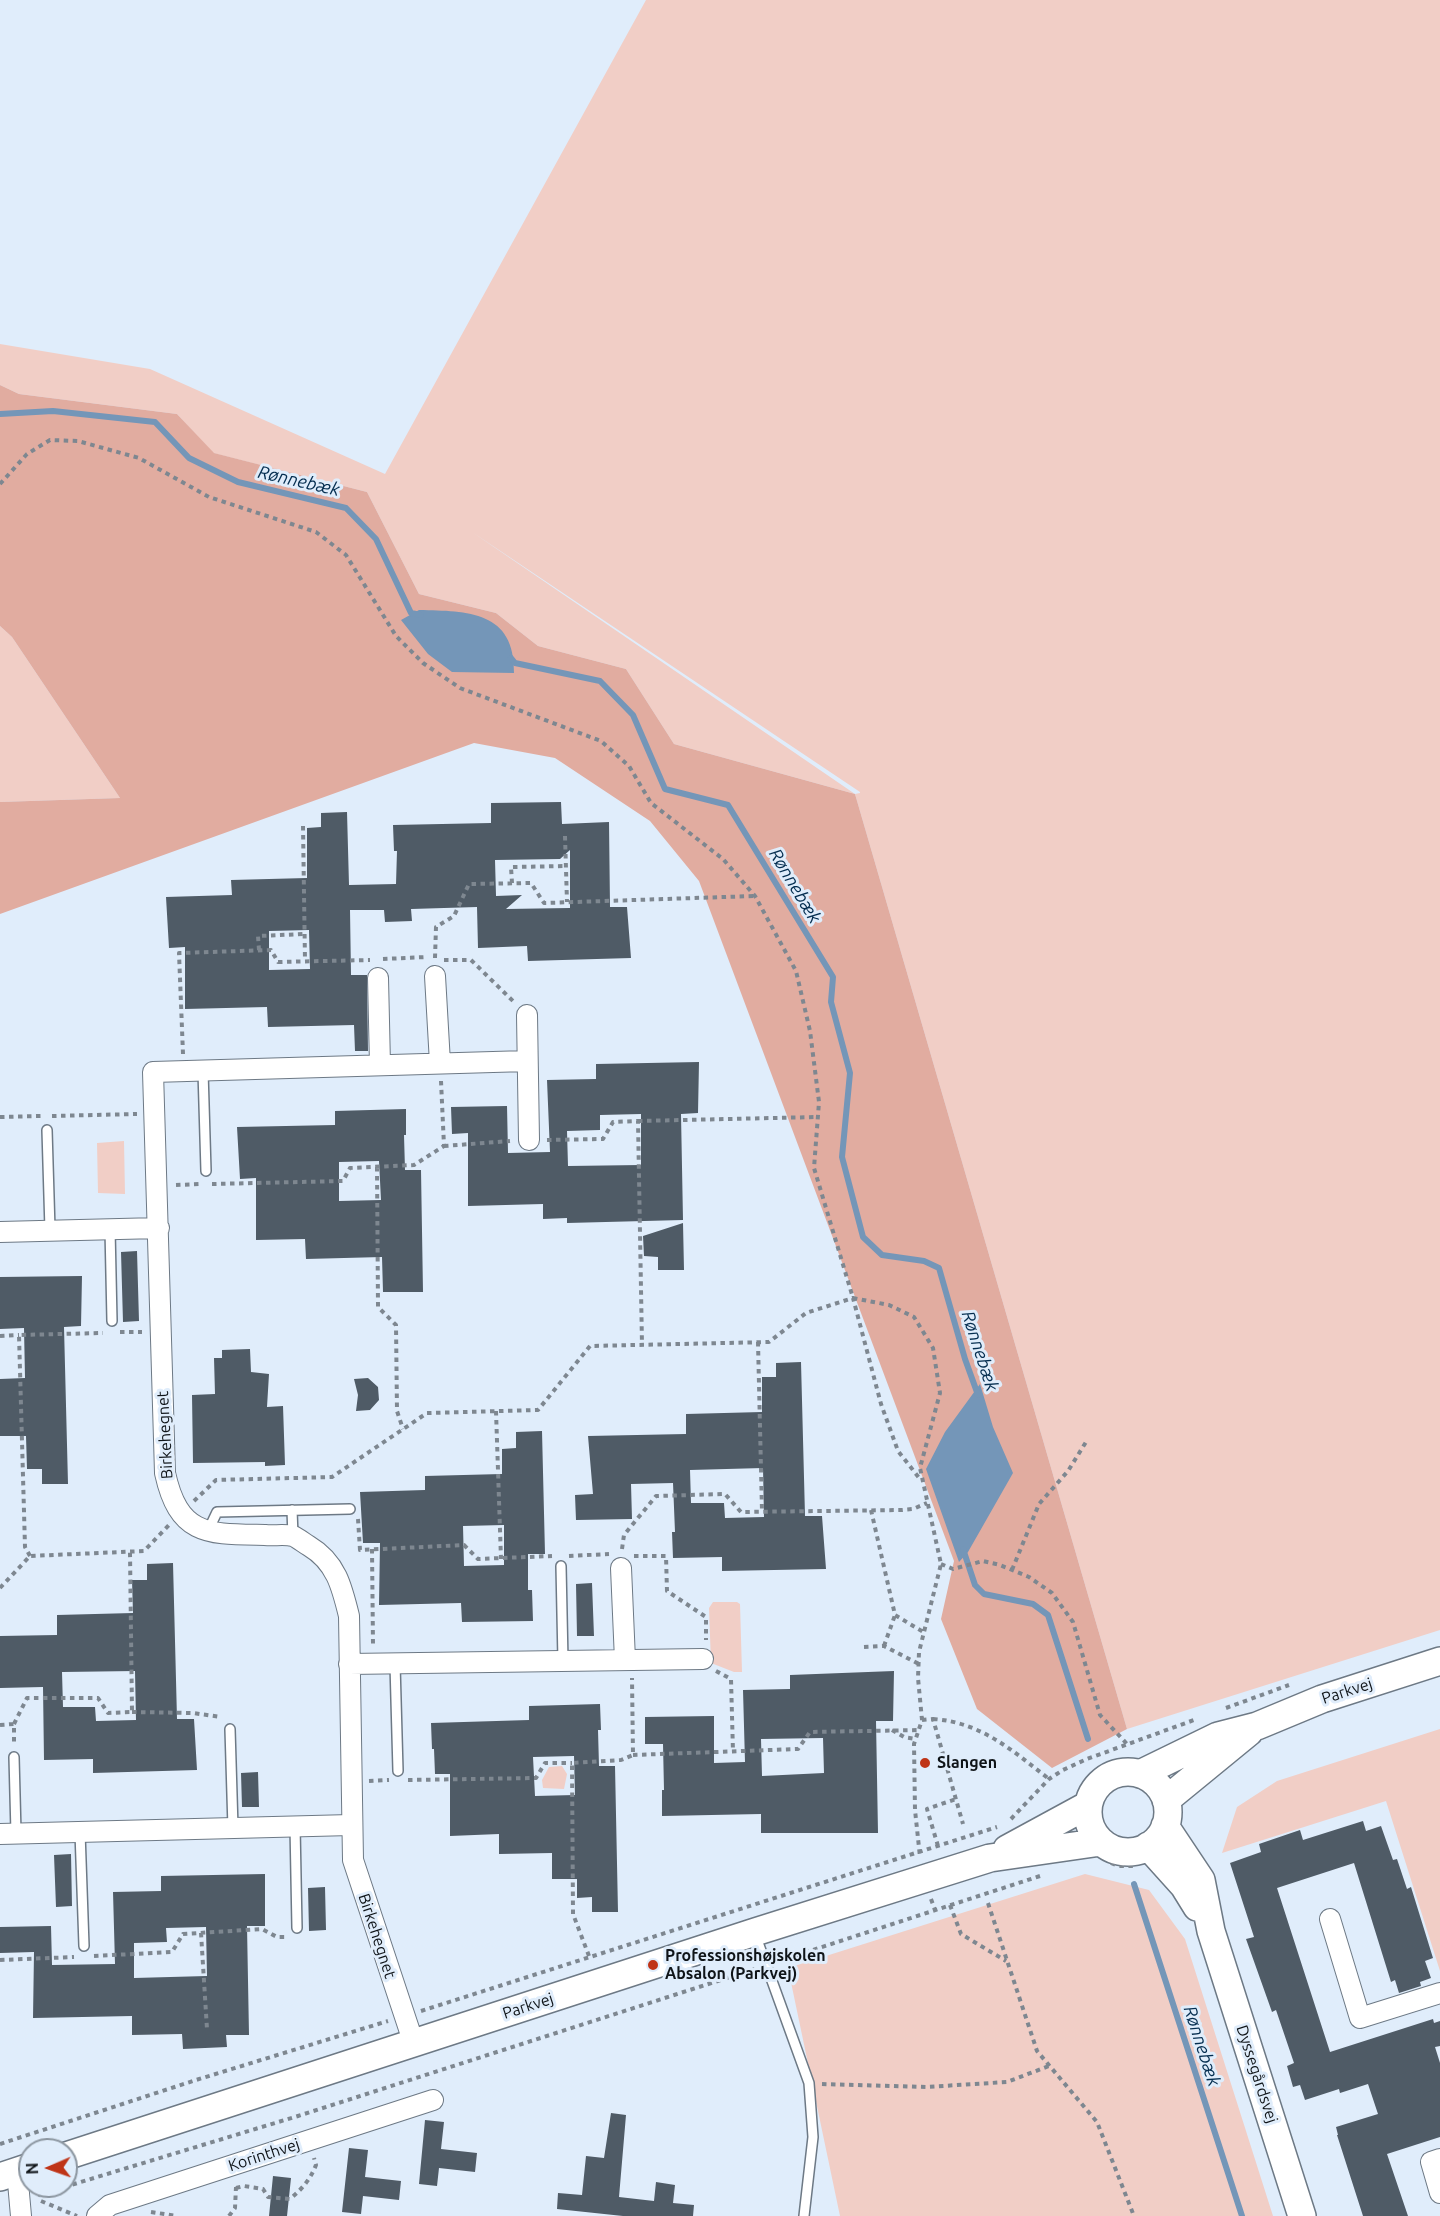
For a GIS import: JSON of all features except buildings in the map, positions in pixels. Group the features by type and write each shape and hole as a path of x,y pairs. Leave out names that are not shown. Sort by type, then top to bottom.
{"street":[{"path":"435,968 440,1063"},
{"path":"378,978 380,1065"},
{"path":"527,1015 529,1140"},
{"name":"Birkehegnet","path":"181,1514 170,1492 165,1473 153,1072 527,1061"},
{"path":"0,1232 159,1228"},
{"path":"181,1514 196,1527 216,1534 293,1536"},
{"name":"Birkehegnet","path":"293,1536 330,1563 342,1585 349,1616 353,1860 414,2044"},
{"path":"621,1562 628,1660"},
{"path":"349,1664 703,1659"},
{"name":"Parkvej","path":"1140,1774 1218,1736 1257,1726 1322,1699 1440,1661"},
{"name":"Parkvej","path":"1166,1813 1257,1726"},
{"path":"1120,1772 1140,1774 1156,1784 1166,1813 1159,1837 1144,1856 1110,1848 1101,1851 1090,1825 1088,1805 1096,1787 1111,1775 1120,1772"},
{"name":"Parkvej","path":"990,1858 1088,1805"},
{"name":"Dyssegårdsvej","path":"1166,1813 1201,1880 1211,1931 1302,2216"},
{"path":"8,1834 351,1825"},
{"name":"Parkvej","path":"78,2152 755,1932 922,1865 1101,1851"},
{"name":"Dyssegårdsvej","path":"1144,1856 1184,1886 1211,1931"},
{"path":"1330,1919 1360,2018 1440,1993"},
{"name":"Korinthvej","path":"97,2216 110,2205 434,2100"},
{"path":"1440,2159 1431,2162 1440,2193"},
{"path":"16,2172 20,2208"}],"lane":[{"path":"203,1071 207,1171"},
{"path":"47,1130 50,1230"},
{"path":"110,1229 112,1321"},
{"path":"208,1531 217,1512 350,1509"},
{"path":"292,1510 293,1536"},
{"path":"561,1566 563,1661"},
{"path":"395,1664 398,1771"},
{"path":"230,1729 233,1828"},
{"path":"8,1834 14,1757"},
{"path":"296,1826 297,1928"},
{"path":"80,1832 84,1946"},
{"path":"755,1932 809,2083 813,2137 804,2216"}],"path":[{"path":"0,484 27,454 50,440 78,441 139,458 209,496 316,532 346,555 396,636 423,663 460,688 601,741 629,766 651,803 723,859 755,896 796,971 810,1031 819,1102 814,1168 881,1404 898,1451 922,1481"},
{"path":"303,826 305,961"},
{"path":"565,836 567,902"},
{"path":"512,883 511,867 566,866"},
{"path":"435,968 436,927 454,916 469,884 531,883 544,903 755,896"},
{"path":"259,950 258,936 304,934"},
{"path":"183,1071 179,953 271,950 278,962 427,957 435,968"},
{"path":"435,968 471,960 527,1015"},
{"path":"440,1063 444,1146"},
{"path":"0,1118 155,1113"},
{"path":"157,1185 343,1181 350,1168 414,1165 444,1146 529,1140 603,1139 613,1122 818,1117"},
{"path":"638,1121 642,1345"},
{"path":"377,1167 378,1307 396,1325 397,1411 403,1429"},
{"path":"0,1588 30,1556 144,1551 216,1480 333,1477 427,1413 538,1410 590,1346 769,1342 806,1313 852,1298 889,1305 914,1317 933,1348 940,1393 920,1468 941,1564 919,1652 922,1720 914,1744 915,1810 922,1865 934,1910"},
{"path":"0,1336 161,1331"},
{"path":"19,1335 25,1547 30,1556"},
{"path":"758,1342 762,1511"},
{"path":"496,1411 501,1558"},
{"path":"1012,1570 1039,1504 1068,1471 1086,1442"},
{"path":"621,1562 624,1535 656,1496 724,1494 741,1512 913,1509 927,1503"},
{"path":"350,1509 358,1508 360,1550 464,1545 478,1559 613,1554 621,1562"},
{"path":"871,1510 895,1615 884,1646"},
{"path":"372,1549 373,1664"},
{"path":"130,1552 132,1712"},
{"path":"621,1562 666,1556 667,1591 706,1617 706,1651 703,1659 708,1665 731,1679 734,1752"},
{"path":"941,1564 953,1569 983,1561 1029,1577 1052,1593 1073,1622 1100,1715 1127,1744"},
{"path":"895,1615 925,1633"},
{"path":"864,1647 884,1646 919,1664"},
{"path":"628,1660 633,1755"},
{"path":"14,1757 14,1724 27,1698 98,1698 108,1713 193,1713 230,1719 230,1729"},
{"path":"922,1720 933,1719 971,1726 1009,1748 1049,1779"},
{"path":"933,1719 963,1824"},
{"path":"0,1725 14,1724"},
{"path":"891,1730 904,1737 916,1739"},
{"path":"351,1781 536,1778 545,1763 621,1761 633,1755 798,1749 810,1732 920,1730"},
{"path":"572,1763 573,1914 589,1956"},
{"path":"938,1846 927,1809 956,1799"},
{"path":"1101,1851 1118,1866 1144,1856"},
{"path":"0,2144 589,1956 922,1865"},
{"path":"20,2208 1045,1874"},
{"path":"988,1903 1037,2051 1097,2122 1134,2216"},
{"path":"950,1905 961,1934 1007,1961"},
{"path":"0,1960 172,1952 183,1934 262,1929 277,1937 297,1937 297,1928"},
{"path":"201,1933 207,2029"},
{"path":"809,2083 926,2087 1007,2082 1049,2066"},
{"path":"236,2187 263,2189 268,2197 290,2199 304,2187 316,2165 308,2141"},
{"path":"225,2168 236,2187 235,2208 229,2216"},
{"path":"40,2201 77,2216"}],"shaded area":[{"path":"646,0 1440,0 1440,1630 1127,1729 855,794 674,744 626,669 538,646 496,613 419,594 367,492 213,453 177,414 19,394 0,385 0,344 150,369 385,474","holes":["472,532 860,792 860,793 855,794"]},
{"path":"0,385 19,394 177,414 214,453 367,492 419,594 496,613 538,646 626,669 674,744 855,794 1127,1729 1052,1768 977,1709 941,1619 954,1561 699,881 650,821 555,758 474,743 0,914 0,802 120,798 12,637 0,626"},
{"path":"0,626 12,637 120,798 0,802"},
{"path":"124,1141 125,1194 98,1193 97,1143"},
{"path":"713,1602 740,1604 742,1672 734,1672 711,1663 709,1608"},
{"path":"1440,1729 1440,1971 1386,1801 1222,1853 1237,1807 1277,1781"},
{"path":"562,1766 567,1774 564,1789 543,1788 542,1780 549,1767"},
{"path":"1085,1874 1149,1890 1185,1939 1273,2216 840,2216 788,1968"}],"water":[{"path":"419,610 471,614 497,626 506,637 512,653 514,673 452,672 428,654 401,620"},
{"path":"980,1384 993,1427 1013,1473 968,1552 959,1562 926,1469 945,1432"}],"waterway":[{"name":"Rønnebæk","path":"0,414 53,411 155,422 189,458 238,482 346,508 376,539 411,613 421,615"},
{"name":"Rønnebæk","path":"511,658 515,663 600,681 633,715 665,789 728,805 833,977 831,1002 850,1073 842,1157 863,1237 882,1255 924,1261 939,1268 965,1359 978,1395"},
{"name":"Rønnebæk","path":"963,1549 975,1585 984,1594 1033,1604 1048,1615 1088,1739"},
{"name":"Rønnebæk","path":"1134,1884 1242,2216"}],"place":[{"name":"Slangen","path":"925,1763"},
{"name":"Professionshøjskolen Absalon (Parkvej)","path":"653,1965"}]}
